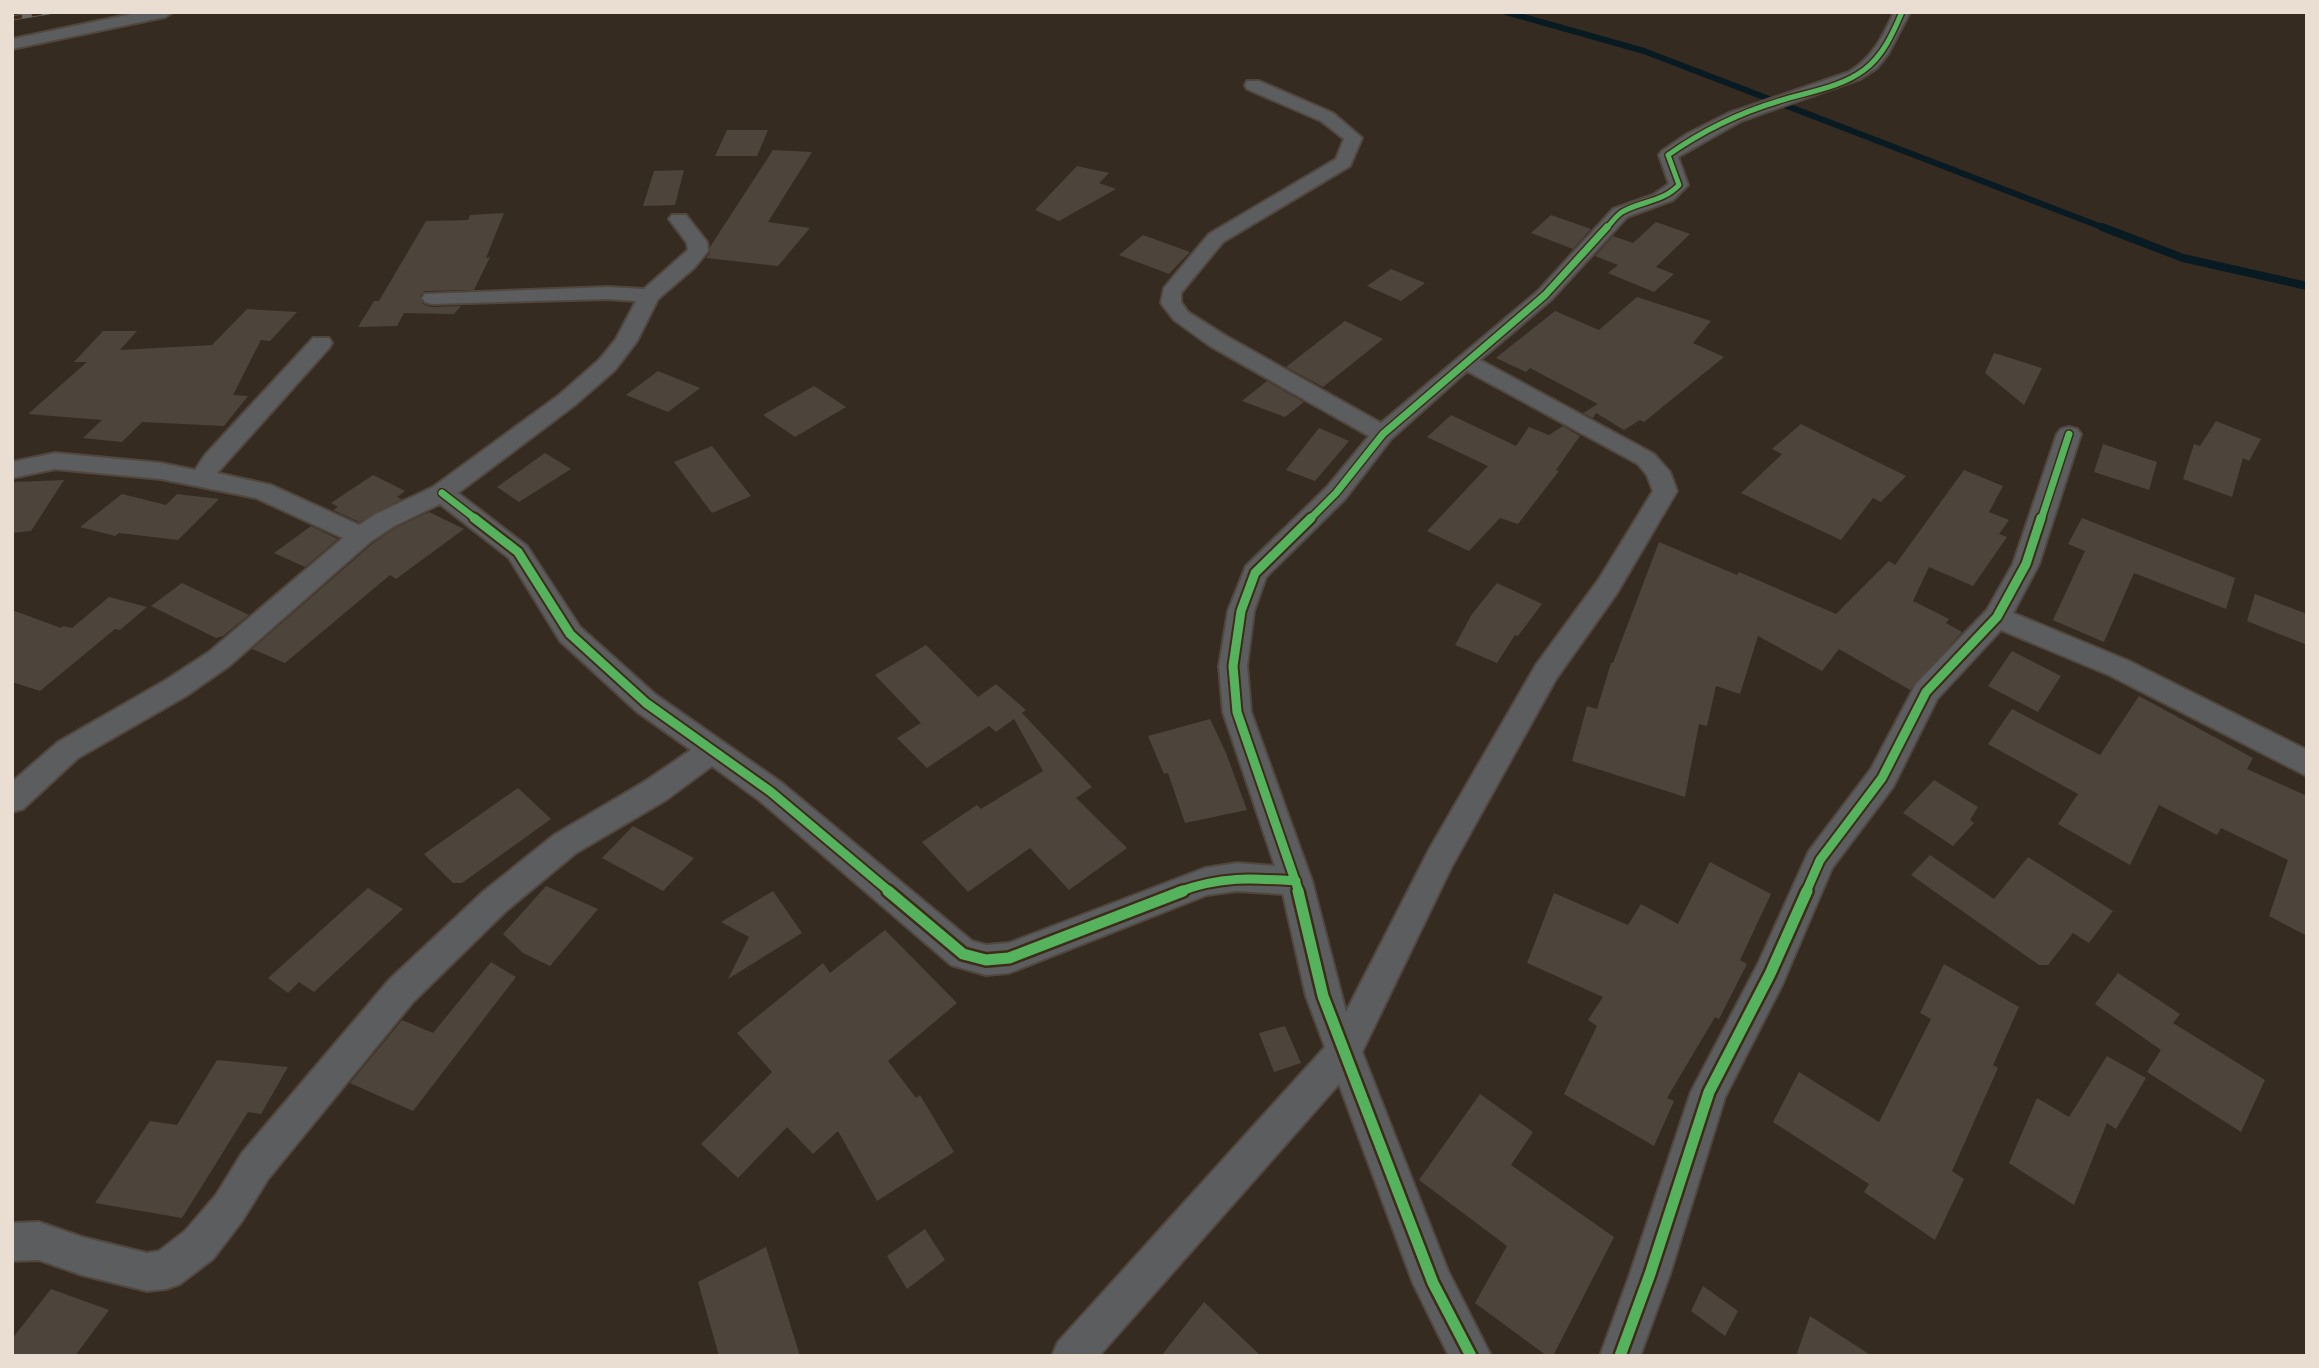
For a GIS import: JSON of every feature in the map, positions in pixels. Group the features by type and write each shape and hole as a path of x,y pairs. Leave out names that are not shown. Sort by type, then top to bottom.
{"street":[{"path":"12,44 165,12"},
{"path":"1471,1356 1433,1283 1323,996 1296,881 1237,712 1233,666 1241,611 1255,572 1336,493 1383,434 1545,295 1620,212 1635,205 1662,200 1674,191 1679,185 1668,155 1688,139 1775,102 1850,79 1867,68 1884,47 1902,12"},
{"path":"1253,85 1327,117 1353,138 1344,162 1216,238 1171,292 1171,303 1181,316 1217,341 1383,434"},
{"path":"12,800 68,750 176,688 219,659 361,536 386,520 442,493 567,400 607,365 626,341 649,296 687,264 698,251 697,242 680,219"},
{"path":"432,298 608,293 649,296"},
{"path":"208,480 205,473 213,460 321,343"},
{"path":"1072,1356 1344,1052 1441,857 1546,672 1608,586 1665,491 1658,472 1646,459 1465,361"},
{"path":"1619,1356 1650,1274 1709,1092 1770,974 1820,860 1882,778 1926,692 1997,617 2026,564 2069,433"},
{"path":"12,471 55,461 162,471 262,491 361,536"},
{"path":"442,493 517,552 570,634 646,703 771,792 963,954 986,960 1009,958 1205,882 1237,877 1296,881"},
{"path":"1997,617 2119,668 2307,764"},
{"path":"12,1242 39,1241 82,1256 147,1272 166,1269 199,1245 229,1208 255,1166 401,991 495,901 565,844 654,791 713,750"}],"building":[{"path":"727,130 768,130 757,156 715,156"},
{"path":"773,150 812,152 768,222 810,228 778,266 706,258 710,247"},
{"path":"1077,166 1109,173 1099,183 1116,189 1059,221 1035,210"},
{"path":"684,170 675,205 643,206 654,171"},
{"path":"504,213 486,258 490,257 474,290 425,291 420,296 423,304 431,307 461,306 454,314 404,313 397,326 358,327 374,301 379,301 426,221 468,220 470,215"},
{"path":"1551,215 1591,229 1573,249 1531,233"},
{"path":"1656,222 1690,234 1656,267 1674,274 1654,292 1608,273 1618,265 1595,256 1613,236 1633,243"},
{"path":"1143,235 1190,252 1169,274 1119,255"},
{"path":"1391,269 1425,283 1401,301 1367,286"},
{"path":"1637,297 1711,321 1693,343 1724,357 1644,422 1640,420 1624,430 1596,413 1593,418 1583,413 1598,404 1530,368 1526,372 1496,358 1555,311 1599,330"},
{"path":"247,309 297,312 270,341 261,340 233,395 248,396 224,426 142,422 122,442 83,438 102,420 28,414 87,362 74,362 103,331 137,331 120,350 212,345"},
{"path":"1345,321 1383,339 1323,387 1286,367"},
{"path":"1994,353 2042,368 2024,405 1985,373"},
{"path":"658,371 700,388 668,412 626,395"},
{"path":"1267,381 1304,402 1285,417 1242,401"},
{"path":"814,386 846,407 795,437 763,415"},
{"path":"1451,415 1516,446 1529,427 1549,435 1563,426 1580,436 1556,470 1559,471 1518,524 1500,518 1469,551 1427,531 1488,466 1427,437"},
{"path":"2216,421 2261,439 2249,461 2243,458 2232,497 2183,479 2194,444 2200,446"},
{"path":"1801,424 1906,476 1881,502 1873,498 1841,540 1741,493 1782,454 1772,449"},
{"path":"1319,428 1349,441 1315,481 1286,470"},
{"path":"2103,444 2157,462 2149,490 2094,472"},
{"path":"712,446 751,496 712,513 674,462"},
{"path":"545,453 571,469 519,502 497,487"},
{"path":"1964,470 2003,486 1989,512 2009,520 1999,534 2007,537 1973,586 1929,567 1913,601 1949,619 1946,623 1962,632 1910,690 1839,649 1822,671 1758,636 1740,694 1716,686 1707,726 1699,724 1685,797 1572,761 1587,706 1597,709 1611,663 1659,542 1737,575 1739,572 1836,614 1889,561 1895,565"},
{"path":"373,475 405,491 397,497 402,499 359,522 333,510 338,507 331,503"},
{"path":"64,480 31,531 12,533 12,482"},
{"path":"122,494 166,505 177,494 219,499 178,540 119,533 115,536 80,527"},
{"path":"429,512 464,529 396,579 390,575 285,663 252,649 372,544 395,528"},
{"path":"2082,518 2235,578 2226,609 2134,573 2104,642 2053,620 2085,551 2068,544"},
{"path":"311,526 338,539 305,567 274,553"},
{"path":"182,583 249,615 223,636 216,638 151,606"},
{"path":"1497,583 1542,604 1518,636 1515,635 1497,663 1455,645 1472,614"},
{"path":"2255,594 2307,614 2307,645 2247,621"},
{"path":"109,597 147,607 120,630 115,629 40,691 12,682 12,610 61,628 72,628"},
{"path":"926,645 978,697 996,684 1026,710 1022,713 1092,787 1076,798 1127,848 1069,890 1030,848 968,892 922,842 977,805 981,809 1043,771 1014,719 996,732 989,726 927,768 897,738 921,723 875,675"},
{"path":"2012,651 2061,676 2038,712 1988,686"},
{"path":"2139,696 2253,758 2247,769 2307,796 2307,936 2269,916 2288,860 2221,828 2217,835 2159,805 2130,865 2058,824 2078,794 1988,744 2012,709 2100,755"},
{"path":"1210,719 1247,810 1185,823 1168,773 1164,774 1148,736"},
{"path":"1934,780 1978,807 1970,820 1974,823 1953,846 1903,813"},
{"path":"518,788 551,819 462,883 453,883 424,854"},
{"path":"633,826 694,858 663,891 602,858"},
{"path":"1930,855 1994,899 2028,857 2113,911 2089,943 2073,933 2048,965 2039,965 1911,875"},
{"path":"1710,862 1771,894 1740,960 1747,964 1719,1019 1715,1017 1667,1098 1674,1101 1654,1146 1564,1094 1597,1026 1588,1020 1603,997 1527,963 1554,893 1628,925 1641,904 1678,924"},
{"path":"546,886 598,909 550,966 523,953 503,934"},
{"path":"368,888 403,909 314,992 299,982 288,993 268,978"},
{"path":"773,891 802,933 728,979 749,937 721,922"},
{"path":"885,930 957,1003 888,1061 916,1098 920,1095 954,1152 877,1201 838,1131 813,1154 787,1127 738,1178 701,1144 772,1072 737,1033 823,963 830,973"},
{"path":"491,962 516,977 413,1111 350,1083 402,1020 433,1033"},
{"path":"1944,964 2019,1007 1993,1065 1998,1068 1952,1171 1964,1179 1935,1240 1864,1192 1869,1184 1773,1122 1799,1072 1879,1122 1931,1019 1920,1013"},
{"path":"2118,973 2180,1014 2173,1023 2265,1080 2241,1132 2147,1072 2161,1050 2095,1004"},
{"path":"1285,1026 1301,1063 1274,1072 1259,1033"},
{"path":"2107,1056 2146,1078 2116,1129 2107,1123 2074,1205 2009,1163 2037,1098 2069,1117"},
{"path":"217,1060 288,1067 261,1114 248,1112 182,1218 95,1203 150,1121 177,1125"},
{"path":"1480,1094 1533,1132 1511,1165 1614,1237 1553,1356 1547,1356 1475,1303 1507,1246 1419,1180"},
{"path":"925,1229 945,1260 907,1289 887,1256"},
{"path":"766,1247 800,1356 719,1356 698,1282"},
{"path":"1703,1286 1738,1311 1725,1336 1691,1311"},
{"path":"51,1289 109,1310 75,1356 12,1356 12,1339"},
{"path":"1204,1302 1261,1356 1161,1356"},
{"path":"1810,1316 1872,1356 1796,1356"}],"waterway":[{"path":"1506,12 1644,51 2107,229"},
{"path":"2102,227 2183,258 2307,286"}],"railway":[{"path":"12,18 49,12"}],"cycle path":[{"path":"1471,1356 1433,1283 1323,996 1296,881 1237,712 1233,666 1241,611 1255,573 1336,493 1383,434 1545,295 1620,213 1667,196 1679,185 1668,155 1693,138 1735,117 1855,76 1882,51 1902,12"},
{"path":"1620,1356 1650,1274 1709,1092 1770,974 1820,860 1882,778 1926,692 1997,617 2026,564 2069,434"},
{"path":"442,493 518,552 570,634 646,703 771,792 963,954 986,960 1009,958 1205,882 1237,877 1296,881"}]}
